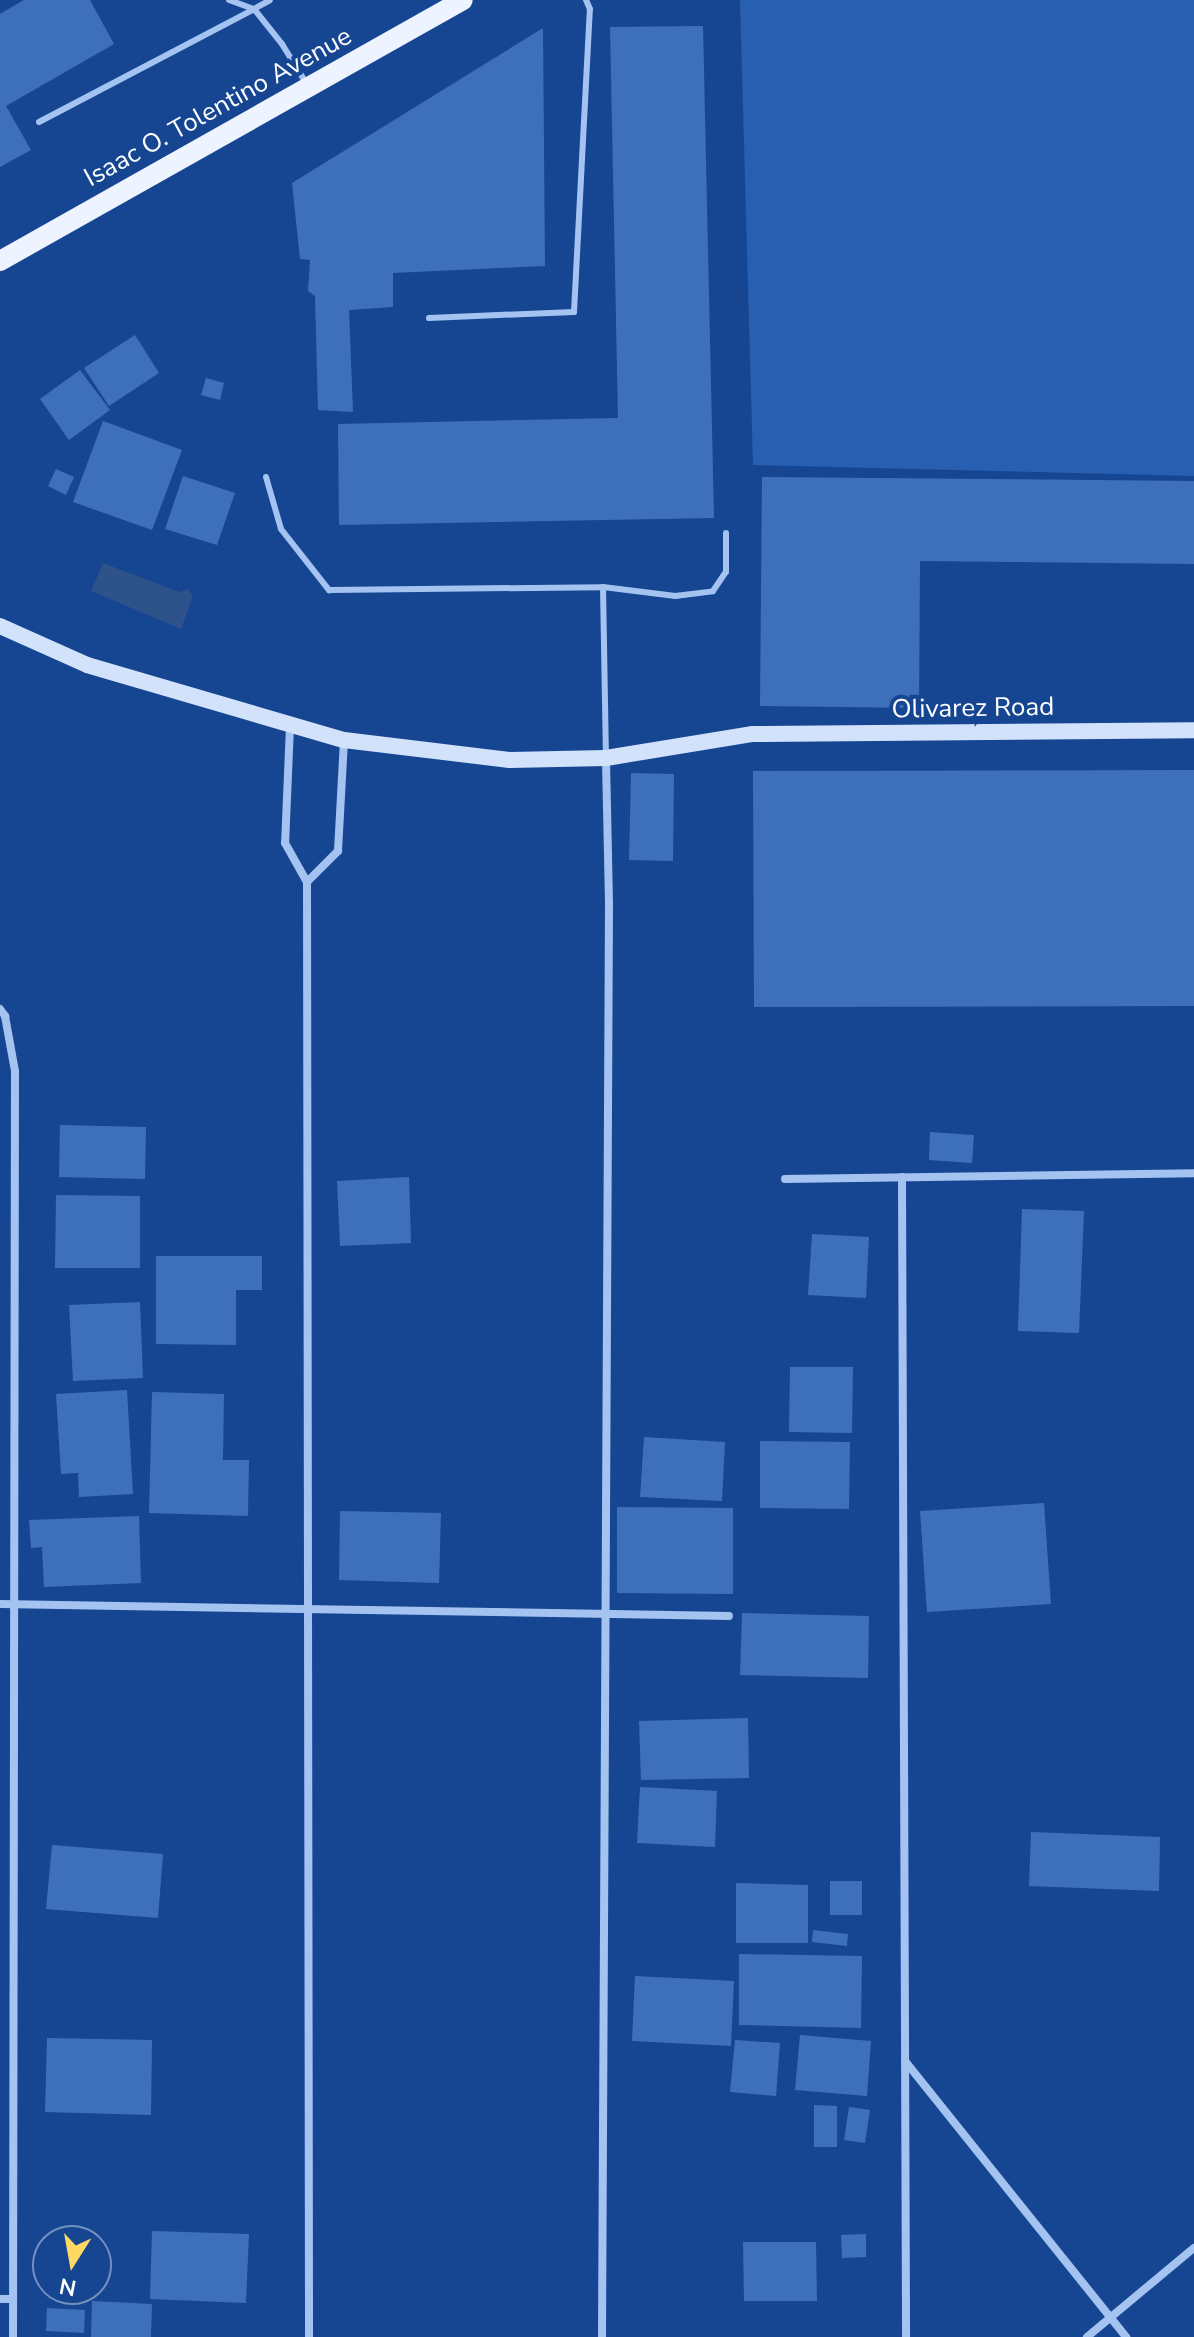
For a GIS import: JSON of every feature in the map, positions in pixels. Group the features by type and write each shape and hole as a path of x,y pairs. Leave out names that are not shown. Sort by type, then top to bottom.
{"main road":[{"name":"Isaac O. Tolentino Avenue","path":"0,261 463,0"}],"street":[{"name":"Olivarez Road","path":"0,626 87,665 290,726 344,740 510,760 606,758 753,734 1194,730"},
{"path":"290,726 285,843 307,882 309,2337"},
{"path":"307,882 338,851 344,740"},
{"path":"602,2337 609,919 606,758"},
{"path":"0,1009 5,1016 15,1071 13,2337"},
{"path":"785,1179 1194,1173"},
{"path":"902,1177 906,2337"},
{"path":"0,1604 729,1616"},
{"path":"905,2061 1126,2337"},
{"path":"1087,2337 1194,2248"},
{"path":"0,2299 13,2299"}],"lane":[{"path":"229,0 254,9 282,44 308,86"},
{"path":"39,122 270,0"},
{"path":"429,318 574,312 590,9 586,0"},
{"path":"266,477 281,529 329,590 603,587 675,596 713,591 726,572 726,533"},
{"path":"603,587 606,758"}],"shaded area":[{"path":"740,0 1194,0 1194,476 753,465"},
{"path":"103,563 179,592 188,589 193,596 181,629 91,591"}],"building":[{"path":"24,0 90,0 114,44 6,106 31,150 0,167 0,14"},
{"path":"703,26 714,518 339,525 338,424 618,418 610,27"},
{"path":"543,28 545,266 393,273 393,307 349,310 353,412 318,410 315,296 308,291 310,260 300,259 292,183"},
{"path":"135,335 159,373 109,406 84,368"},
{"path":"80,370 110,410 69,440 40,399"},
{"path":"206,378 224,383 220,400 201,395"},
{"path":"103,421 182,450 152,530 73,502"},
{"path":"56,469 74,477 66,495 48,486"},
{"path":"183,476 235,493 217,545 165,529"},
{"path":"762,477 1194,481 1194,564 920,561 919,708 760,706"},
{"path":"1194,770 1194,1006 754,1007 753,771"},
{"path":"631,773 674,774 673,861 629,860"},
{"path":"60,1125 146,1127 145,1179 59,1177"},
{"path":"930,1132 974,1135 972,1163 929,1160"},
{"path":"409,1177 411,1243 340,1246 337,1181"},
{"path":"56,1195 140,1196 140,1268 55,1268"},
{"path":"1022,1209 1084,1211 1079,1333 1018,1331"},
{"path":"812,1234 869,1237 866,1298 808,1295"},
{"path":"156,1256 262,1256 262,1290 236,1290 236,1345 156,1344"},
{"path":"140,1302 143,1378 73,1381 69,1305"},
{"path":"790,1367 853,1367 852,1433 789,1432"},
{"path":"127,1390 133,1494 79,1497 78,1473 61,1474 56,1394"},
{"path":"152,1392 224,1394 223,1460 249,1460 248,1516 149,1513"},
{"path":"644,1437 725,1442 722,1501 640,1497"},
{"path":"760,1441 850,1442 849,1509 760,1508"},
{"path":"1044,1503 1051,1604 927,1612 920,1511"},
{"path":"617,1507 733,1508 733,1594 617,1593"},
{"path":"340,1511 441,1513 439,1583 339,1580"},
{"path":"139,1516 141,1583 44,1587 42,1547 31,1548 29,1520"},
{"path":"742,1613 869,1616 868,1678 740,1675"},
{"path":"748,1718 749,1778 641,1780 639,1721"},
{"path":"640,1787 717,1791 715,1847 637,1843"},
{"path":"1031,1832 1160,1837 1159,1891 1029,1886"},
{"path":"52,1845 163,1854 158,1918 46,1909"},
{"path":"830,1881 862,1881 862,1915 830,1915"},
{"path":"736,1883 808,1885 808,1943 736,1943"},
{"path":"813,1930 848,1934 847,1946 812,1942"},
{"path":"739,1954 862,1956 861,2028 739,2025"},
{"path":"635,1976 734,1981 731,2046 632,2041"},
{"path":"800,2035 871,2041 867,2096 795,2090"},
{"path":"47,2038 152,2040 151,2115 45,2112"},
{"path":"735,2040 780,2043 776,2096 730,2092"},
{"path":"814,2105 837,2106 837,2147 814,2147"},
{"path":"849,2107 870,2110 865,2143 844,2140"},
{"path":"152,2231 249,2234 246,2303 150,2299"},
{"path":"866,2234 866,2257 842,2258 841,2235"},
{"path":"743,2242 816,2242 817,2301 744,2301"},
{"path":"112,2302 152,2304 151,2337 91,2337 92,2305 112,2305"},
{"path":"47,2308 85,2310 84,2333 46,2331"}]}
